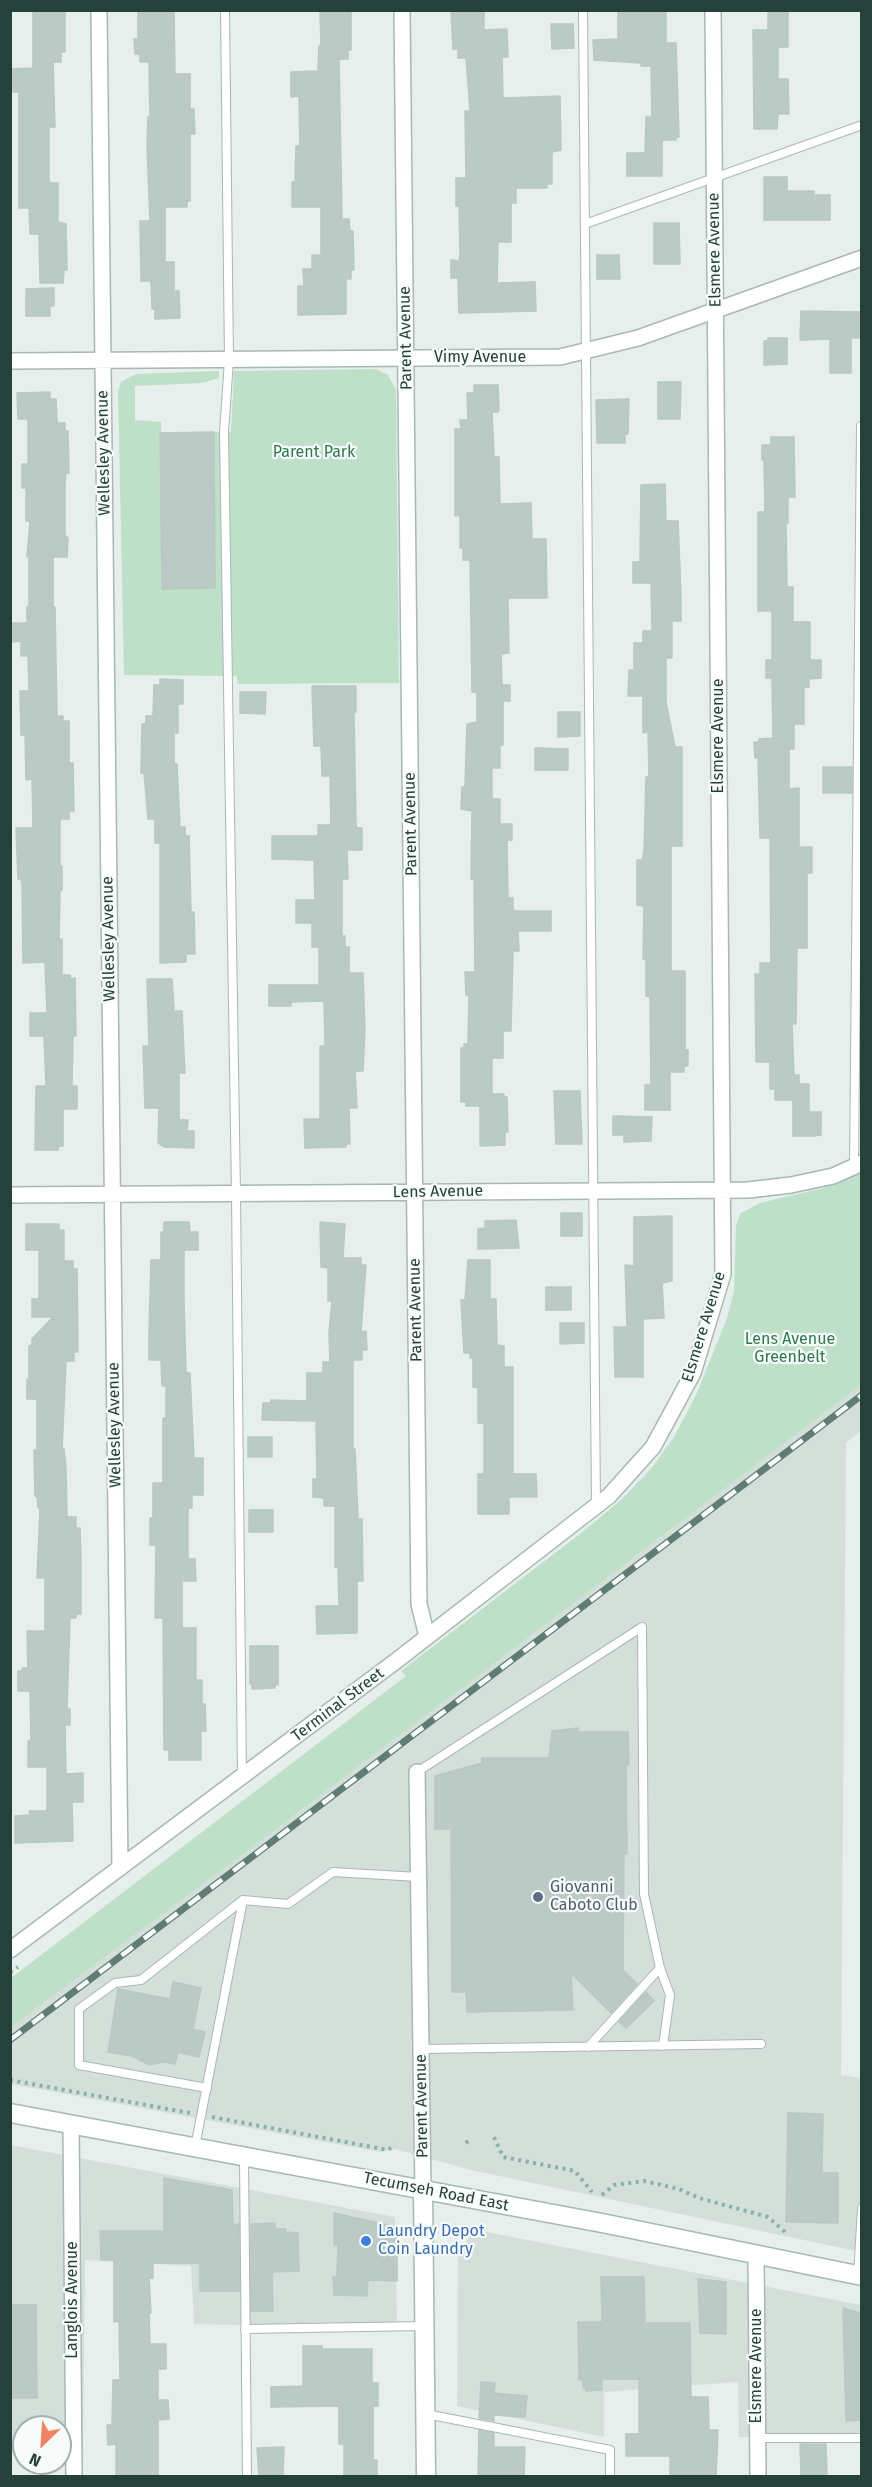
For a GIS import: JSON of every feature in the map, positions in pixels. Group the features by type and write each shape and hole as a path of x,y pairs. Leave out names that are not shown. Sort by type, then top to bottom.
{"main road":[{"name":"Tecumseh Road East","path":"10,2113 423,2190 860,2276"},
{"name":"Parent Avenue","path":"423,2190 426,2476"}],"street":[{"name":"Wellesley Avenue","path":"99,10 120,1868"},
{"name":"Parent Avenue","path":"402,10 419,1604 427,1637"},
{"name":"Elsmere Avenue","path":"653,1447 693,1373 723,1274 713,10"},
{"name":"Vimy Avenue","path":"10,361 560,357 638,338 861,258"},
{"name":"Lens Avenue","path":"10,1195 748,1190 791,1185 833,1176 858,1165"},
{"name":"Terminal Street","path":"10,1950 242,1777 596,1507 609,1496 653,1447"},
{"name":"Parent Avenue","path":"417,1772 423,2190"},
{"name":"Langlois Avenue","path":"72,2124 74,2476"},
{"name":"Elsmere Avenue","path":"756,2255 758,2476"}],"lane":[{"path":"225,10 229,360 224,432 236,1194 242,1777"},
{"path":"583,10 596,1507"},
{"path":"585,225 861,125"},
{"path":"858,1165 861,426"},
{"path":"417,1772 642,1627 644,1894 660,1968 670,1995 663,2046"},
{"path":"207,2088 79,2065 79,2009 115,1983 141,1980 243,1900 288,1904 333,1872 418,1876"},
{"path":"195,2147 243,1900"},
{"path":"588,2047 660,1968"},
{"path":"421,2049 760,2044"},
{"path":"244,2156 247,2476"},
{"path":"860,2276 861,2208"},
{"path":"245,2329 424,2326"},
{"path":"426,2414 610,2450 610,2476"},
{"path":"758,2438 861,2438"}],"path":[{"path":"10,2080 189,2113"},
{"path":"216,2118 388,2150 395,2145"},
{"path":"494,2137 503,2157 575,2171 592,2192"},
{"path":"602,2194 614,2185 644,2181 680,2189 699,2198 749,2210 768,2217 786,2233"}],"shaded area":[{"path":"861,1385 861,1431 846,1443 841,2075 861,2078 861,2252 471,2170 395,2149 380,2152 11,2084 10,2027 250,1849"},
{"path":"10,2145 395,2217 397,2329 194,2324 191,2266 85,2260 83,2455 72,2455 72,2415 12,2415 11,2454"},
{"path":"476,2230 861,2305 861,2437 739,2437 738,2382 604,2392 604,2437 457,2406 458,2250"}],"green space":[{"name":"Parent Park","path":"376,369 388,375 396,390 399,683 238,684 237,676 124,675 118,391 121,382 136,374 219,371 219,378 202,383 135,386 135,420 161,422 162,588 215,588 214,432 231,432 234,371"},
{"name":"Lens Avenue Greenbelt","path":"861,1173 861,1385 250,1849 11,2027 11,1978 406,1676 401,1671 622,1499 651,1469 674,1437 697,1393 727,1318 734,1291 736,1225 741,1213 760,1203 823,1188"}],"building":[{"path":"33,10 65,10 65,52 61,52 61,62 53,62 55,127 49,127 49,183 58,183 58,222 66,224 67,270 64,270 63,283 40,283 39,234 30,234 29,208 19,208 19,92 13,92 13,86 10,86 10,69 33,68"},
{"path":"138,10 174,10 175,74 190,74 190,109 194,109 195,134 190,134 190,201 187,201 187,207 165,207 165,262 174,262 174,291 179,291 180,318 155,319 155,309 152,309 151,281 141,281 140,221 150,221 147,146 148,117 150,117 149,62 140,62 140,54 135,54 134,39 138,39"},
{"path":"320,10 351,10 351,50 348,50 348,59 339,59 342,219 349,219 350,231 353,231 354,270 351,270 351,279 346,279 346,314 298,315 298,286 304,286 303,269 312,269 312,255 321,255 321,207 292,207 296,146 300,146 299,96 291,97 291,72 318,71 319,46 321,46"},
{"path":"451,10 484,10 484,30 507,29 508,57 502,57 503,98 560,96 561,150 552,152 552,184 547,184 547,188 516,188 516,203 511,203 511,242 498,242 497,283 535,282 536,311 459,313 458,278 451,278 451,260 459,261 460,254 456,178 466,178 465,111 470,111 466,58 458,58 458,49 453,49"},
{"path":"618,10 666,10 666,43 676,43 679,137 676,137 676,140 662,140 662,176 627,176 627,153 645,153 646,117 652,117 651,66 641,66 641,63 594,60 593,40 618,39"},
{"path":"768,10 788,10 788,47 778,47 778,79 788,79 789,114 778,114 777,129 754,129 753,30 768,30"},
{"path":"551,24 573,24 574,48 552,49"},
{"path":"764,177 787,177 787,191 814,191 814,195 830,195 830,220 764,220"},
{"path":"654,223 679,223 680,264 654,264"},
{"path":"597,255 619,255 620,279 597,279"},
{"path":"54,288 54,306 50,306 50,316 26,316 26,289"},
{"path":"801,311 861,312 861,338 851,338 851,373 830,373 830,339 800,340"},
{"path":"768,338 787,338 787,364 764,365 764,341 768,341"},
{"path":"658,382 681,382 680,419 658,419"},
{"path":"474,385 498,385 499,410 492,412 494,457 499,457 500,504 531,503 532,539 546,539 547,598 508,598 509,653 501,654 502,685 510,685 510,701 503,701 503,745 500,745 500,768 492,768 492,799 500,799 500,824 512,824 512,840 507,840 508,898 513,898 513,911 551,911 551,931 518,931 519,951 513,951 511,1031 503,1031 503,1058 492,1058 492,1094 504,1094 504,1097 507,1097 508,1132 505,1132 505,1145 480,1146 480,1106 466,1106 466,1102 461,1102 461,1048 464,1048 464,1044 468,1044 469,995 466,995 465,972 475,972 474,879 471,879 472,811 461,809 462,787 465,787 467,724 477,722 477,692 472,692 470,560 463,560 463,548 460,548 460,515 455,516 455,429 461,429 460,420 468,420 467,393 474,393"},
{"path":"50,392 50,399 56,399 57,423 65,423 65,431 68,431 69,473 66,473 65,484 67,557 53,557 53,607 55,607 57,716 63,716 63,721 69,721 69,763 73,763 74,811 69,811 69,819 60,819 62,890 60,890 59,939 62,939 62,975 70,975 71,979 75,978 76,1036 73,1036 72,1086 77,1086 77,1109 63,1109 63,1146 59,1146 58,1150 35,1150 36,1086 46,1086 44,1036 30,1036 30,1013 47,1013 45,962 23,963 22,885 21,879 18,879 16,828 33,828 32,779 26,780 25,735 21,735 20,691 29,691 28,656 21,656 21,641 10,642 10,623 27,623 27,607 29,607 29,557 27,557 30,521 26,521 26,488 22,488 22,464 28,464 28,419 18,419 17,393"},
{"path":"629,399 628,434 625,434 625,443 597,443 596,400"},
{"path":"214,432 215,588 162,589 160,433"},
{"path":"771,437 794,437 795,497 788,497 788,523 786,523 787,587 793,587 793,622 810,622 810,660 821,660 821,678 809,679 809,687 804,687 804,724 794,724 794,749 789,749 789,789 799,788 799,847 812,847 812,873 807,873 807,948 797,948 796,1024 792,1024 794,1075 799,1075 799,1084 809,1084 809,1112 821,1112 821,1135 813,1136 793,1136 793,1100 775,1100 775,1089 770,1089 770,1062 756,1062 755,974 760,974 760,963 771,963 770,838 760,838 758,758 755,758 754,742 759,742 759,739 773,738 772,678 766,678 766,660 772,660 772,611 758,611 758,512 765,512 762,445 771,445"},
{"path":"665,484 666,521 678,521 681,596 681,621 672,621 672,658 666,658 666,702 675,747 682,747 682,846 671,846 671,971 685,971 685,1050 688,1050 688,1066 684,1066 684,1072 670,1072 670,1110 645,1110 645,1085 651,1085 650,997 646,996 646,959 643,959 644,906 637,905 637,860 642,860 644,852 646,777 649,777 648,732 643,733 643,696 628,696 629,670 634,670 634,643 643,643 643,631 652,631 651,583 633,583 633,562 640,562 641,485"},
{"path":"160,679 183,680 183,704 178,704 178,733 174,733 174,764 177,764 180,827 185,827 185,836 189,836 191,912 194,912 195,954 186,954 186,962 160,963 160,843 155,843 155,819 148,819 144,773 141,773 142,724 146,724 146,716 153,716 154,685 160,685"},
{"path":"312,686 356,686 356,712 354,712 356,825 357,828 362,828 362,850 347,850 348,879 342,879 342,936 345,936 345,947 349,947 349,973 363,973 365,1029 363,1071 355,1071 357,1108 349,1108 350,1144 346,1144 346,1147 305,1148 304,1119 320,1119 320,1046 325,1046 324,1001 291,1002 291,1006 269,1006 269,985 319,985 319,947 312,947 312,923 296,923 296,900 315,900 314,860 272,859 272,836 318,836 318,825 331,825 330,776 322,776 321,746 314,746"},
{"path":"240,692 266,692 265,714 240,713"},
{"path":"558,712 580,712 580,736 558,737"},
{"path":"535,748 568,749 568,770 535,770"},
{"path":"823,767 852,767 852,793 823,793"},
{"path":"147,979 172,979 174,1011 182,1011 185,1073 179,1073 179,1120 188,1120 187,1131 194,1131 194,1148 164,1147 158,1143 159,1108 145,1108 143,1046 149,1046"},
{"path":"554,1091 580,1091 582,1144 556,1144"},
{"path":"613,1116 652,1117 651,1141 624,1142 624,1135 613,1135"},
{"path":"561,1213 582,1213 582,1236 561,1236"},
{"path":"672,1216 672,1281 662,1283 664,1318 643,1319 643,1377 615,1377 614,1327 627,1327 625,1265 634,1266 634,1217"},
{"path":"516,1220 519,1248 478,1249 478,1229 485,1228 485,1221"},
{"path":"164,1222 189,1222 190,1232 198,1232 198,1250 184,1250 184,1301 186,1373 190,1373 194,1458 203,1458 203,1495 192,1495 192,1508 188,1508 188,1559 195,1559 196,1581 182,1581 182,1628 196,1628 196,1680 202,1680 202,1704 205,1704 206,1731 201,1731 201,1760 169,1760 169,1750 164,1750 163,1618 155,1618 156,1545 150,1545 150,1518 153,1518 153,1483 163,1483 163,1418 166,1418 166,1386 162,1386 161,1360 149,1360 149,1334 151,1260 161,1260 161,1232 164,1232"},
{"path":"320,1222 345,1224 343,1258 361,1258 361,1265 366,1265 361,1332 366,1331 367,1350 362,1350 362,1360 353,1360 353,1449 355,1449 358,1519 362,1519 363,1581 357,1581 357,1633 317,1634 316,1606 339,1606 338,1567 335,1567 335,1506 324,1506 324,1498 313,1497 313,1479 317,1479 316,1421 262,1420 263,1403 271,1403 271,1400 307,1401 307,1373 323,1373 323,1362 330,1362 329,1333 332,1301 328,1301 328,1268 321,1267"},
{"path":"26,1224 59,1224 59,1230 64,1230 64,1261 73,1261 73,1269 77,1269 78,1352 74,1352 74,1361 66,1361 62,1450 64,1449 66,1468 67,1517 76,1517 76,1528 80,1528 81,1614 76,1614 76,1618 70,1618 67,1709 70,1709 70,1725 65,1725 66,1774 83,1773 83,1802 72,1802 73,1841 15,1843 15,1816 30,1815 29,1811 47,1811 47,1767 28,1767 28,1741 31,1741 30,1691 18,1691 18,1671 28,1668 27,1631 45,1631 45,1578 37,1578 40,1508 38,1508 37,1496 35,1496 34,1450 37,1450 37,1399 27,1399 27,1379 29,1379 29,1346 32,1345 32,1339 53,1317 32,1317 32,1299 39,1299 39,1250 26,1250"},
{"path":"468,1260 490,1260 490,1299 496,1299 497,1345 504,1346 504,1367 513,1367 513,1474 536,1474 537,1497 509,1497 509,1514 478,1514 478,1474 484,1474 484,1423 478,1423 478,1388 473,1387 473,1358 470,1358 470,1353 464,1353 461,1300 465,1300"},
{"path":"546,1287 571,1287 571,1310 546,1310"},
{"path":"560,1323 584,1323 584,1343 560,1344"},
{"path":"248,1437 272,1437 272,1457 248,1457"},
{"path":"249,1510 273,1510 273,1532 249,1532"},
{"path":"250,1646 278,1646 278,1685 275,1685 275,1688 252,1689"},
{"name":"Giovanni Caboto Club","path":"578,1728 578,1732 628,1732 623,1970 637,1984 611,2013 571,1973 573,2010 467,2012 466,1992 452,1992 451,1829 435,1829 435,1776 482,1763 482,1758 549,1758 552,1731"},
{"path":"173,1982 201,1988 193,2029 205,2032 199,2057 178,2052 175,2064 163,2062 150,2065 132,2056 108,2052 118,1989 170,1999"},
{"path":"646,1992 654,2001 626,2028 619,2022"},
{"path":"788,2113 823,2114 822,2173 838,2173 838,2223 786,2222"},
{"path":"164,2178 232,2190 233,2225 239,2224 239,2291 200,2291 200,2263 153,2263 153,2278 149,2278 150,2344 166,2344 166,2369 158,2369 158,2400 168,2400 169,2419 158,2420 158,2475 116,2476 116,2444 108,2445 107,2425 112,2425 113,2380 120,2380 119,2321 114,2322 114,2260 101,2260 100,2231 164,2231"},
{"path":"334,2213 397,2227 397,2281 368,2280 367,2296 334,2295 333,2277 337,2277 338,2245 334,2245"},
{"path":"275,2223 275,2229 286,2229 286,2232 298,2233 299,2271 272,2272 273,2311 251,2311 251,2224"},
{"path":"601,2277 644,2277 645,2323 690,2323 691,2397 708,2397 709,2430 718,2430 716,2476 670,2476 670,2456 626,2456 626,2434 639,2434 639,2379 602,2379 602,2390 586,2391 586,2388 583,2388 583,2379 579,2380 578,2322 602,2322"},
{"path":"698,2279 726,2282 726,2334 700,2333"},
{"path":"10,2305 36,2305 37,2398 10,2398"},
{"path":"843,2308 861,2313 861,2420 846,2421"},
{"path":"303,2346 322,2346 322,2349 372,2349 372,2383 378,2383 378,2406 373,2406 373,2460 377,2460 377,2476 344,2476 344,2444 339,2444 339,2406 271,2407 271,2387 303,2386"},
{"path":"481,2382 495,2383 494,2393 527,2396 525,2417 494,2415 494,2421 479,2418"},
{"path":"479,2430 494,2433 494,2447 525,2447 524,2476 478,2476"},
{"path":"800,2444 826,2444 827,2476 801,2476"},
{"path":"284,2447 283,2475 259,2476 257,2448"}],"railway":[{"path":"10,2040 862,1395"}],"place":[{"name":"Giovanni Caboto Club","path":"538,1897"},
{"name":"Laundry Depot Coin Laundry","path":"366,2241"}]}
